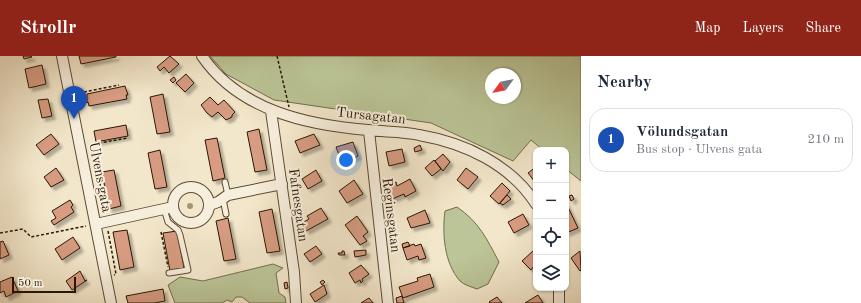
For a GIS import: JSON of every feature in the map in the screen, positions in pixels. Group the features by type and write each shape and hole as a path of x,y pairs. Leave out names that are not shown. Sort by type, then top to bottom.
{"street":[{"name":"Ulvens gata","path":"62,56 111,303"},
{"name":"Tursagatan","path":"202,56 218,76 232,89 271,111 332,126 418,134 435,138 476,152 510,174 533,201"},
{"name":"Fafnesgatan","path":"271,111 282,184 296,303"},
{"name":"Reginsgatan","path":"369,130 388,303"},
{"path":"210,205 225,197 282,184"},
{"path":"96,224 168,208 180,190 194,187 205,193 210,205 207,215 203,220 198,223 190,224 178,219 168,208"},
{"path":"559,291 559,303"}],"lane":[{"path":"225,182 226,214"},
{"path":"168,208 168,222 178,230 188,270 169,273"}],"path":[{"path":"277,56 292,116"},
{"path":"77,93 119,85"},
{"path":"87,145 127,138"},
{"path":"92,174 98,172 106,212"},
{"path":"0,232 23,230 31,237 96,224"},
{"path":"108,229 109,235"},
{"path":"161,232 169,273"}],"green space":[{"path":"210,56 581,56 581,181 569,171 569,147 539,147 531,140 513,161 431,123 274,100 226,74"},
{"path":"457,207 477,225 499,262 488,284 477,289 460,281 450,266 447,257 444,238 445,211"},
{"path":"273,264 283,268 276,273 279,293 285,297 286,303 250,303 242,297 236,297 232,302 227,300 222,303 175,303 168,285 180,277 203,281"}],"building":[{"path":"23,56 31,56 32,57 24,59"},
{"path":"79,56 116,56 116,57 81,64"},
{"path":"170,56 179,64 169,73 164,67 160,71 157,67"},
{"path":"42,65 46,84 29,88 25,69"},
{"path":"186,74 194,83 185,92 176,83"},
{"path":"174,77 176,80 173,83 170,80"},
{"path":"125,86 128,95 126,95 127,99 89,106 88,102 87,103 87,94"},
{"path":"163,94 170,132 157,134 150,97"},
{"path":"210,97 218,105 224,100 235,112 232,117 226,120 218,112 212,117 207,113 201,105"},
{"path":"48,99 52,116 42,118 38,100"},
{"path":"126,125 128,136 96,142 94,131"},
{"path":"259,129 267,170 255,172 247,132"},
{"path":"51,134 59,144 44,155 36,145"},
{"path":"314,134 320,145 300,153 295,141"},
{"path":"217,138 225,178 213,181 205,140"},
{"path":"353,142 358,156 342,163 336,147"},
{"path":"420,145 422,150 415,152 414,148"},
{"path":"402,149 405,162 389,166 386,152"},
{"path":"160,150 167,187 155,189 148,153"},
{"path":"443,154 450,162 443,171 435,161"},
{"path":"434,160 441,169 432,176 425,168"},
{"path":"56,168 64,180 51,187 44,177"},
{"path":"466,168 478,177 468,189 457,180"},
{"path":"533,169 533,179 528,173"},
{"path":"114,170 121,206 109,209 102,172"},
{"path":"316,170 322,181 308,189 302,179"},
{"path":"410,179 416,191 405,197 404,194 392,199 387,187 396,182 397,186"},
{"path":"354,180 363,194 347,203 339,191"},
{"path":"502,183 510,191 499,204 490,196"},
{"path":"507,195 511,199 503,205 500,203"},
{"path":"572,195 574,199 571,201 569,196"},
{"path":"70,200 73,205 71,207 74,212 54,225 51,221 56,218 52,211"},
{"path":"321,208 328,219 306,231 302,223 309,219 307,216"},
{"path":"272,209 280,251 267,253 259,212"},
{"path":"569,209 578,228 569,232"},
{"path":"425,210 430,223 411,228 407,218"},
{"path":"523,214 529,225 514,233 508,222"},
{"path":"357,216 368,232 363,236 367,241 360,245 345,225"},
{"path":"228,218 236,259 224,261 216,221"},
{"path":"127,230 134,267 120,270 113,232"},
{"path":"177,231 184,268 170,271 163,233"},
{"path":"73,237 80,248 62,260 55,249"},
{"path":"3,241 9,255 0,259 0,242"},
{"path":"408,242 410,246 403,248 402,244"},
{"path":"414,244 415,246 421,244 426,258 419,260 418,256 407,260 403,248"},
{"path":"316,246 322,254 310,262 304,254"},
{"path":"366,250 366,255 355,257 354,251"},
{"path":"342,251 344,251 345,255 339,255 338,253 342,253"},
{"path":"533,251 533,267 531,270 522,261"},
{"path":"580,251 581,270 580,271 571,258"},
{"path":"361,265 369,274 362,279 363,281 361,283 360,280 355,283 349,273"},
{"path":"80,271 85,281 87,280 72,290 66,281"},
{"path":"430,274 434,287 403,298 399,287 418,281 417,278"},
{"path":"12,277 18,291 6,297 4,291 0,293 0,282"},
{"path":"323,280 325,282 322,285 320,282"},
{"path":"287,282 288,288 285,289 284,283"},
{"path":"324,285 327,294 315,302 310,294"},
{"path":"163,289 165,301 154,303 128,303 126,296"},
{"path":"538,295 543,303 525,303"},
{"path":"402,296 404,303 397,303 396,298"},
{"path":"497,297 502,303 489,302"},
{"path":"369,298 373,303 361,303"}],"place":[{"name":"Völundsgatan","path":"74,119"}]}
